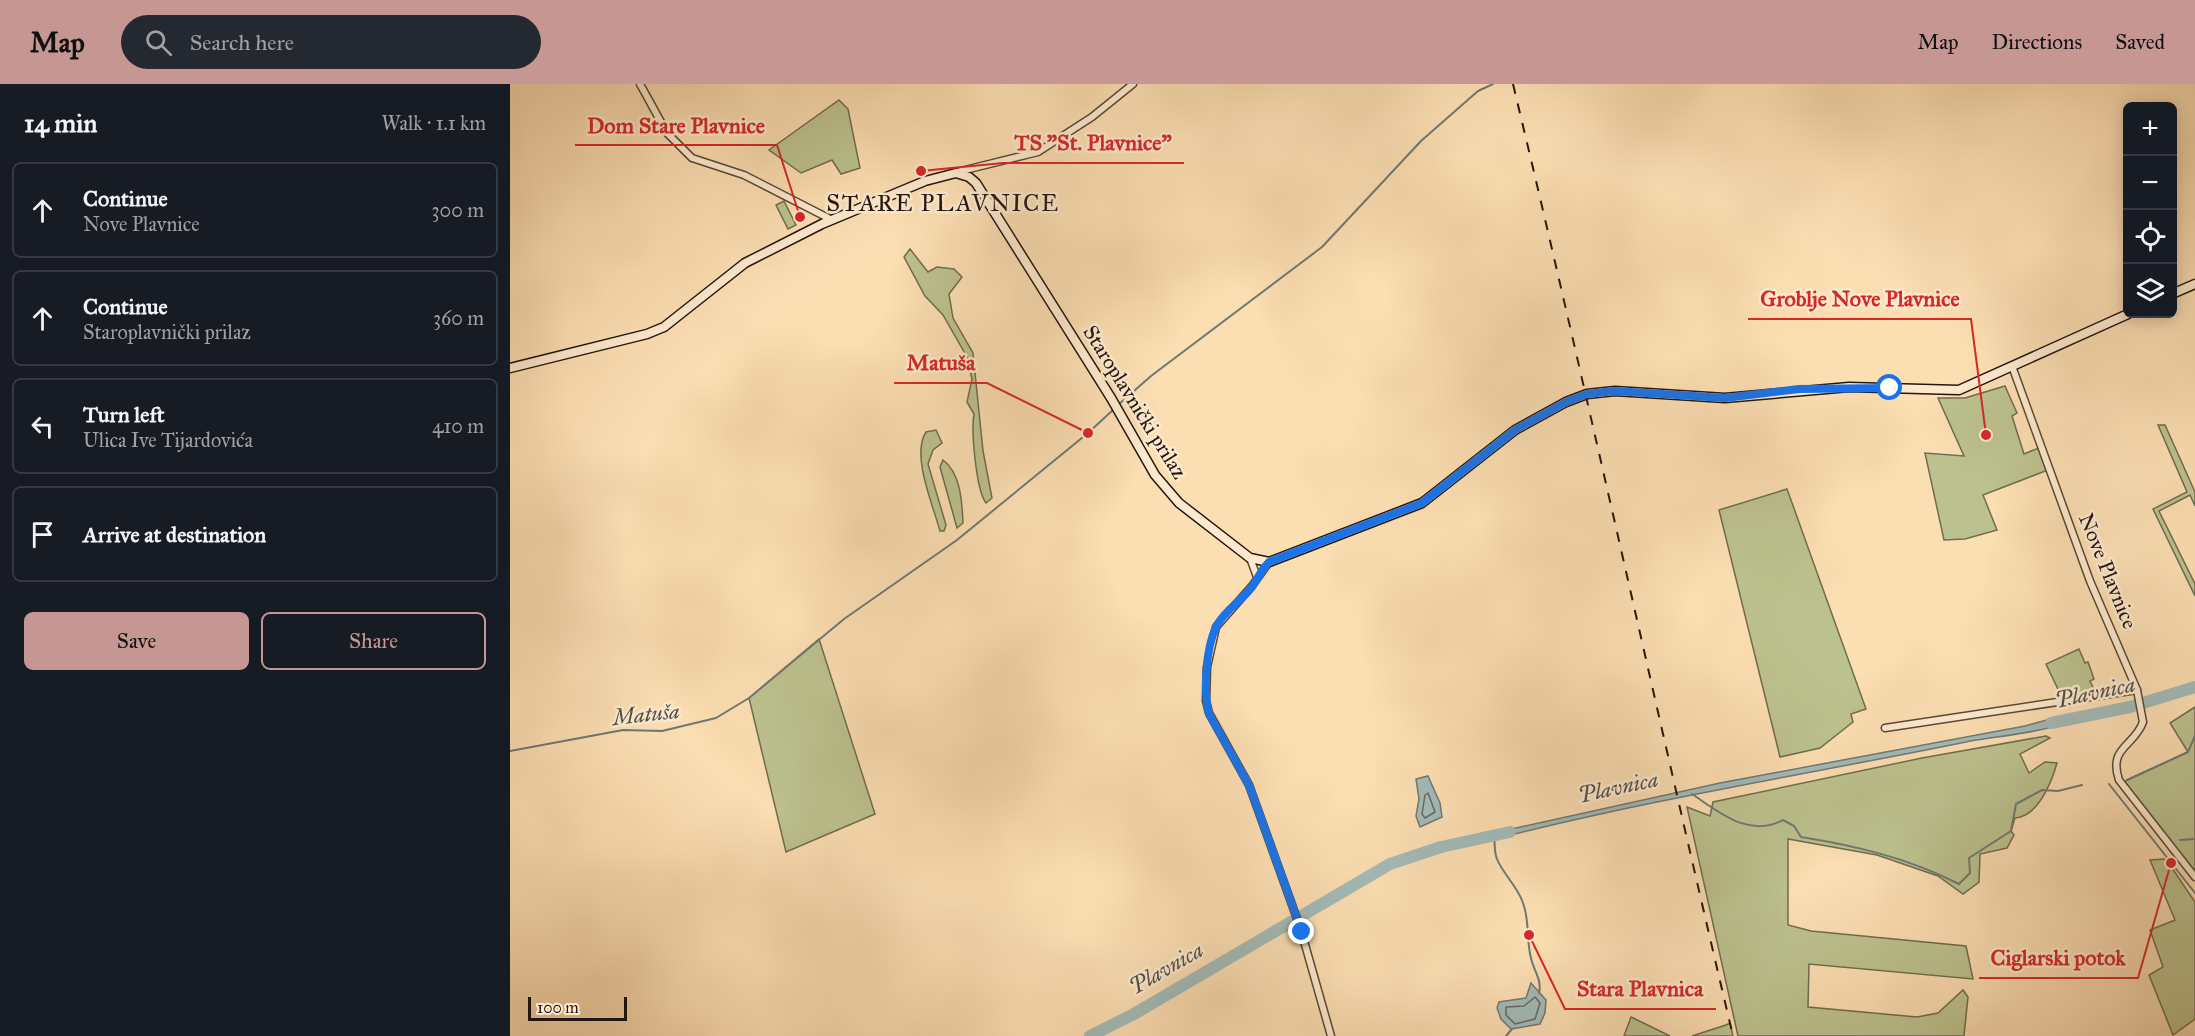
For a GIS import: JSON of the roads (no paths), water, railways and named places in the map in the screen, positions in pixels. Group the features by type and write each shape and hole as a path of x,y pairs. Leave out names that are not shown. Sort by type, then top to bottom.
{"street":[{"path":"640,84 667,133 692,158 744,175 832,220"},
{"path":"510,368 647,334 664,327 745,263 832,220 925,182 1038,152 1092,117 1133,84"},
{"path":"956,173 969,177 976,183 980,171 987,165"},
{"name":"Staroplavnički prilaz","path":"976,183 1111,398 1155,475 1179,502 1250,558 1269,562"},
{"path":"2177,292 2195,284"},
{"path":"1331,1036 1294,907 1249,785 1209,714 1206,701 1207,667 1216,627 1252,586 1269,562 1422,503 1515,430 1566,402 1587,394 1615,391 1725,398 1850,387 1959,390 2123,316"},
{"name":"Nove Plavnice","path":"2012,366 2090,580 2138,693 2143,714 2140,729 2116,756 2115,770 2121,783 2195,877"},
{"path":"1250,558 1257,577"},
{"path":"1885,728 2138,693"}],"water":[{"path":"2065,717 2067,720 2035,731 1966,742 1671,799 1495,839 1493,833 1720,783 2025,726"},
{"path":"1428,776 1440,803 1442,817 1420,827 1416,816 1419,799 1416,779"},
{"path":"1531,983 1546,1000 1545,1013 1540,1024 1511,1029 1501,1019 1497,1008 1499,1002 1526,998"}],"waterway":[{"name":"Matuša","path":"1118,405 1151,376 1322,247 1421,141 1478,91 1493,84"},
{"name":"Matuša","path":"510,751 623,730 662,731 716,718 749,698 844,619 957,540 1114,409"},
{"name":"Plavnica","path":"2051,723 2130,707 2195,687"},
{"path":"2127,780 2188,752 2195,736"},
{"path":"2109,784 2195,893"},
{"path":"1692,794 1735,821 1758,826 1770,825 1783,820 1794,826 1801,837 1882,854 1921,867 1959,884 1970,873 1969,858 2011,831 2016,804 2042,790 2058,791 2082,785"},
{"name":"Plavnica","path":"1090,1036 1134,1014 1390,864 1441,847 1510,832"},
{"path":"1494,835 1497,859 1518,891 1525,910 1532,963 1539,979 1539,993"},
{"path":"2180,840 2195,839"},
{"path":"1506,1036 1512,1029"}],"railway":[{"path":"1513,84 1733,1036"}],"place":[{"name":"TS \"St. Plavnice\"","path":"921,171"},
{"name":"Dom Stare Plavnice","path":"800,217"},
{"name":"Matuša","path":"1088,433"},
{"name":"Groblje Nove Plavnice","path":"1986,435"},
{"name":"Ciglarski potok","path":"2171,863"},
{"name":"Stara Plavnica","path":"1529,935"}],"district":[{"name":"STARE PLAVNICE","path":"943,203"}]}
